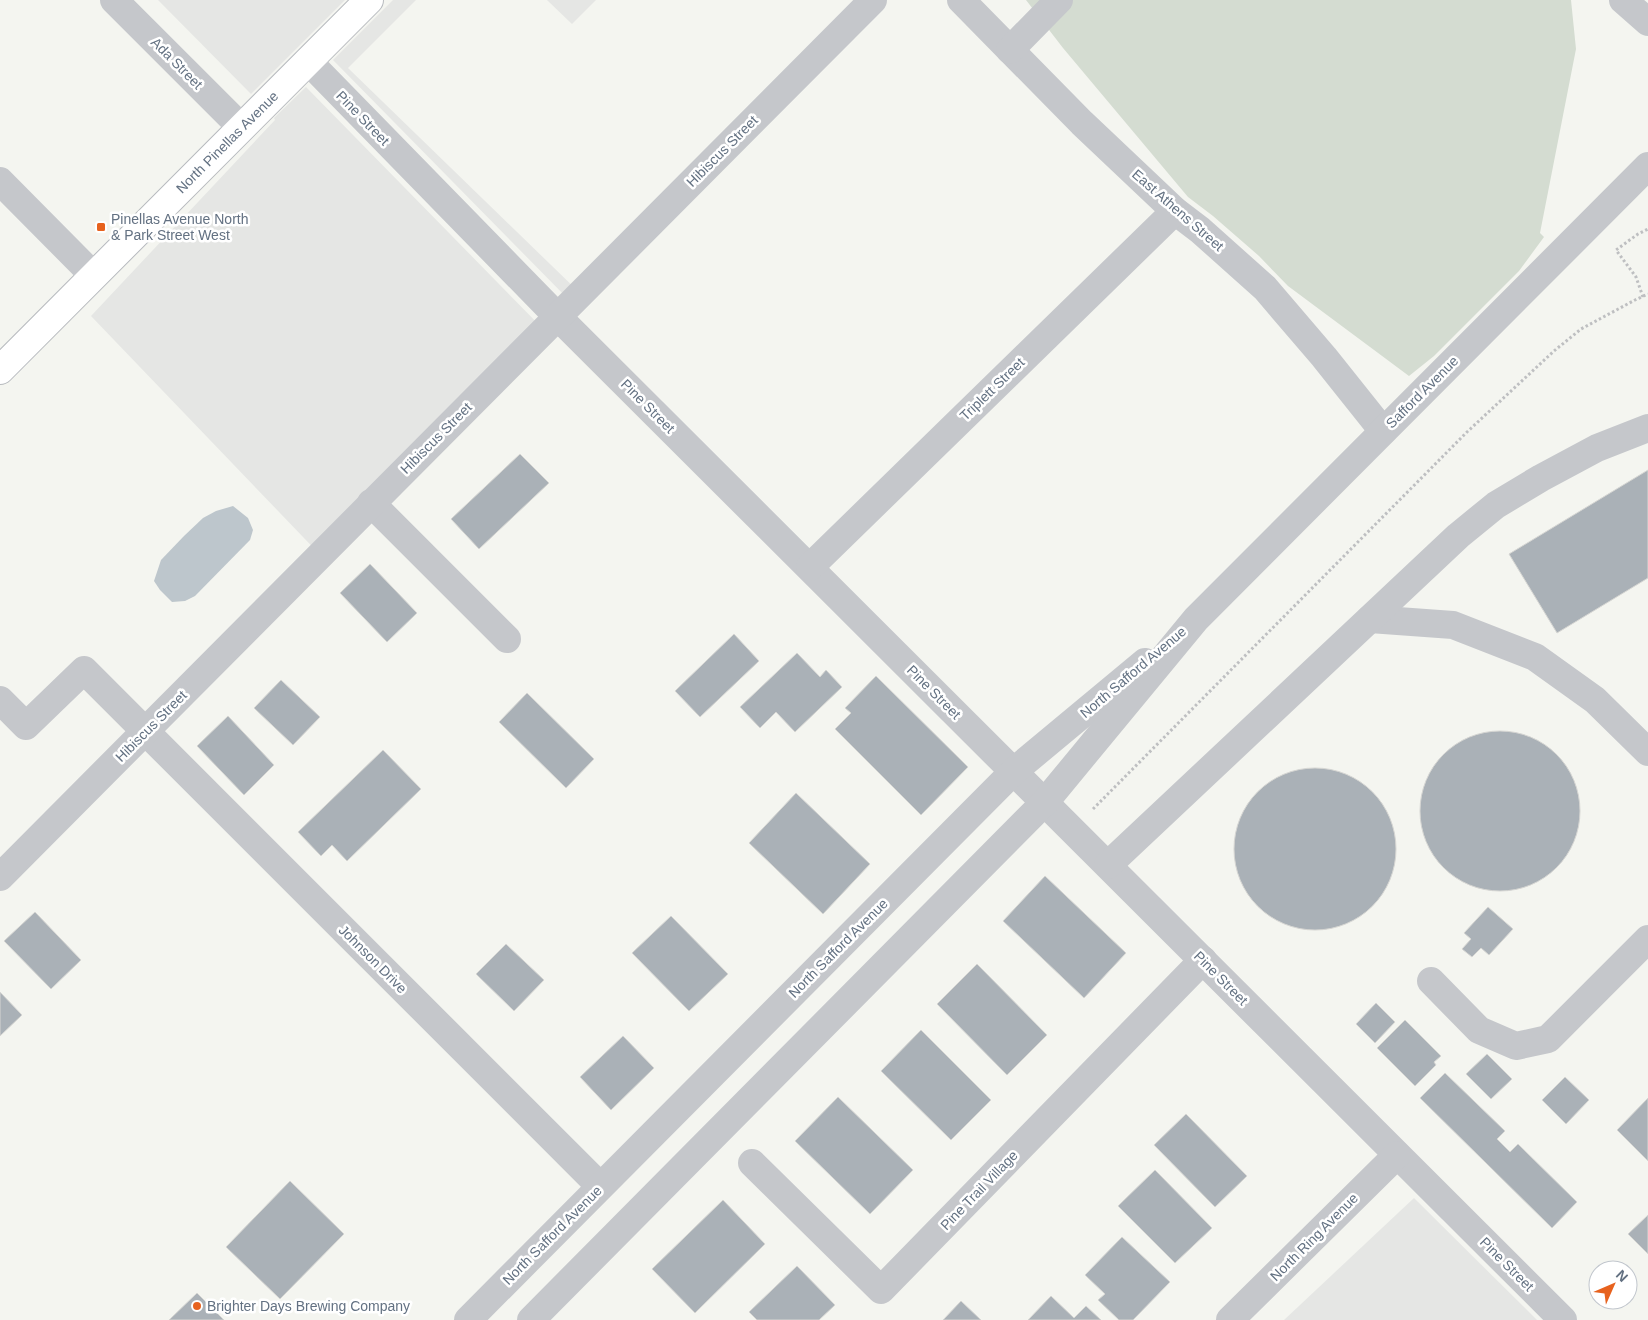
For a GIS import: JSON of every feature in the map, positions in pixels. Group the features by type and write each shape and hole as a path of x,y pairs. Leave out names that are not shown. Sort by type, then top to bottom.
{"main road":[{"name":"North Pinellas Avenue","path":"0,370 369,0"}],"street":[{"name":"Ada Street","path":"114,0 241,127"},
{"name":"Hibiscus Street","path":"0,877 873,0"},
{"name":"East Athens Street","path":"961,0 1082,123 1175,211 1200,230 1265,288 1324,356 1383,431"},
{"path":"1010,50 1059,0"},
{"path":"1623,0 1648,22"},
{"name":"Pine Street","path":"308,61 557,316 1563,1320"},
{"name":"Safford Avenue","path":"1196,619 1648,166"},
{"path":"0,181 93,275"},
{"name":"Triplett Street","path":"810,567 1175,211"},
{"path":"1108,865 1458,536 1496,505 1597,448 1648,428"},
{"path":"371,504 507,640"},
{"name":"North Safford Avenue","path":"468,1320 1014,771 1196,619"},
{"name":"North Safford Avenue","path":"531,1320 1045,802 1196,619"},
{"path":"1370,619 1453,625 1535,657 1595,700 1648,752"},
{"name":"Johnson Drive","path":"0,700 26,726 84,670 600,1186"},
{"path":"1431,981 1479,1030 1516,1046 1548,1040 1648,939"},
{"name":"Pine Trail Village","path":"752,1163 881,1290 1203,960"},
{"name":"North Ring Avenue","path":"1230,1320 1397,1155"}],"path":[{"path":"1643,296 1636,277 1616,250 1648,229"}],"shaded area":[{"path":"158,0 345,0 251,94"},
{"path":"393,0 416,0 348,68 584,297 571,302 333,60"},
{"path":"547,0 596,0 572,24"},
{"path":"1026,0 1571,0 1576,49 1540,233 1544,237 1519,271 1434,356 1409,376 1288,286 1259,256 1188,197 1063,48"},
{"path":"306,87 548,334 327,562 91,316 275,120 274,118"},
{"path":"233,506 248,518 253,530 250,540 195,596 185,601 172,602 154,581 161,560 203,518 216,511"},
{"path":"1414,1198 1537,1320 1284,1320"}],"building":[{"path":"520,454 549,483 479,549 451,519"},
{"path":"1648,470 1648,578 1557,633 1509,554"},
{"path":"370,564 417,613 387,642 340,593"},
{"path":"734,634 759,661 700,717 675,691"},
{"path":"797,653 820,677 826,670 842,687 795,732 776,712 760,728 740,707"},
{"path":"876,676 968,767 921,815 835,729 851,713 845,708"},
{"path":"281,680 320,717 293,745 254,708"},
{"path":"527,693 594,759 566,788 499,722"},
{"path":"228,716 274,765 244,795 197,746"},
{"path":"1492,731 1508,731 1538,740 1557,754 1574,780 1579,795 1579,827 1574,842 1557,868 1538,882 1523,888 1508,891 1492,891 1462,882 1438,862 1429,849 1423,834 1420,819 1420,803 1429,773 1449,749 1462,740 1477,734"},
{"path":"383,750 421,789 347,861 332,845 321,856 298,832"},
{"path":"1323,768 1339,771 1353,777 1373,791 1383,804 1393,825 1396,849 1393,873 1383,894 1373,907 1360,917 1339,927 1307,930 1291,927 1277,921 1263,912 1252,901 1237,873 1234,841 1237,825 1243,811 1252,797 1263,786 1291,771"},
{"path":"796,793 870,864 823,914 749,843"},
{"path":"1045,876 1126,953 1084,998 1003,921"},
{"path":"1488,907 1513,929 1489,955 1481,948 1472,957 1462,949 1471,939 1464,933"},
{"path":"35,912 81,960 51,989 4,941"},
{"path":"671,916 728,974 689,1011 632,953"},
{"path":"506,944 544,980 514,1011 476,974"},
{"path":"977,964 1047,1035 1007,1075 937,1004"},
{"path":"0,992 22,1015 0,1036"},
{"path":"1376,1003 1395,1022 1375,1043 1356,1024"},
{"path":"1405,1020 1441,1056 1434,1062 1436,1065 1415,1086 1377,1048"},
{"path":"921,1030 991,1100 951,1140 881,1071"},
{"path":"623,1036 654,1068 611,1110 580,1077"},
{"path":"1487,1054 1512,1079 1491,1099 1466,1074"},
{"path":"1445,1073 1505,1131 1497,1139 1510,1152 1518,1144 1577,1202 1552,1228 1420,1098"},
{"path":"1565,1077 1589,1100 1566,1124 1542,1100"},
{"path":"838,1097 913,1170 870,1214 795,1141"},
{"path":"1648,1098 1648,1161 1617,1130"},
{"path":"1186,1114 1247,1176 1215,1207 1154,1145"},
{"path":"1155,1170 1212,1228 1175,1263 1118,1206"},
{"path":"290,1181 344,1234 280,1299 226,1247"},
{"path":"723,1200 765,1244 695,1313 652,1269"},
{"path":"1648,1215 1648,1254 1628,1234"},
{"path":"1122,1237 1170,1282 1133,1320 1119,1320 1098,1300 1105,1294 1085,1275"},
{"path":"797,1266 835,1305 819,1320 757,1320 749,1312"},
{"name":"Brighter Days Brewing Company","path":"197,1293 224,1320 169,1320"},
{"path":"1051,1296 1074,1318 1086,1306 1101,1320 1028,1320"},
{"path":"961,1301 981,1320 943,1320"}],"place":[{"name":"Pinellas Avenue North & Park Street West","path":"101,227"},
{"name":"Brighter Days Brewing Company","path":"197,1306"}]}
